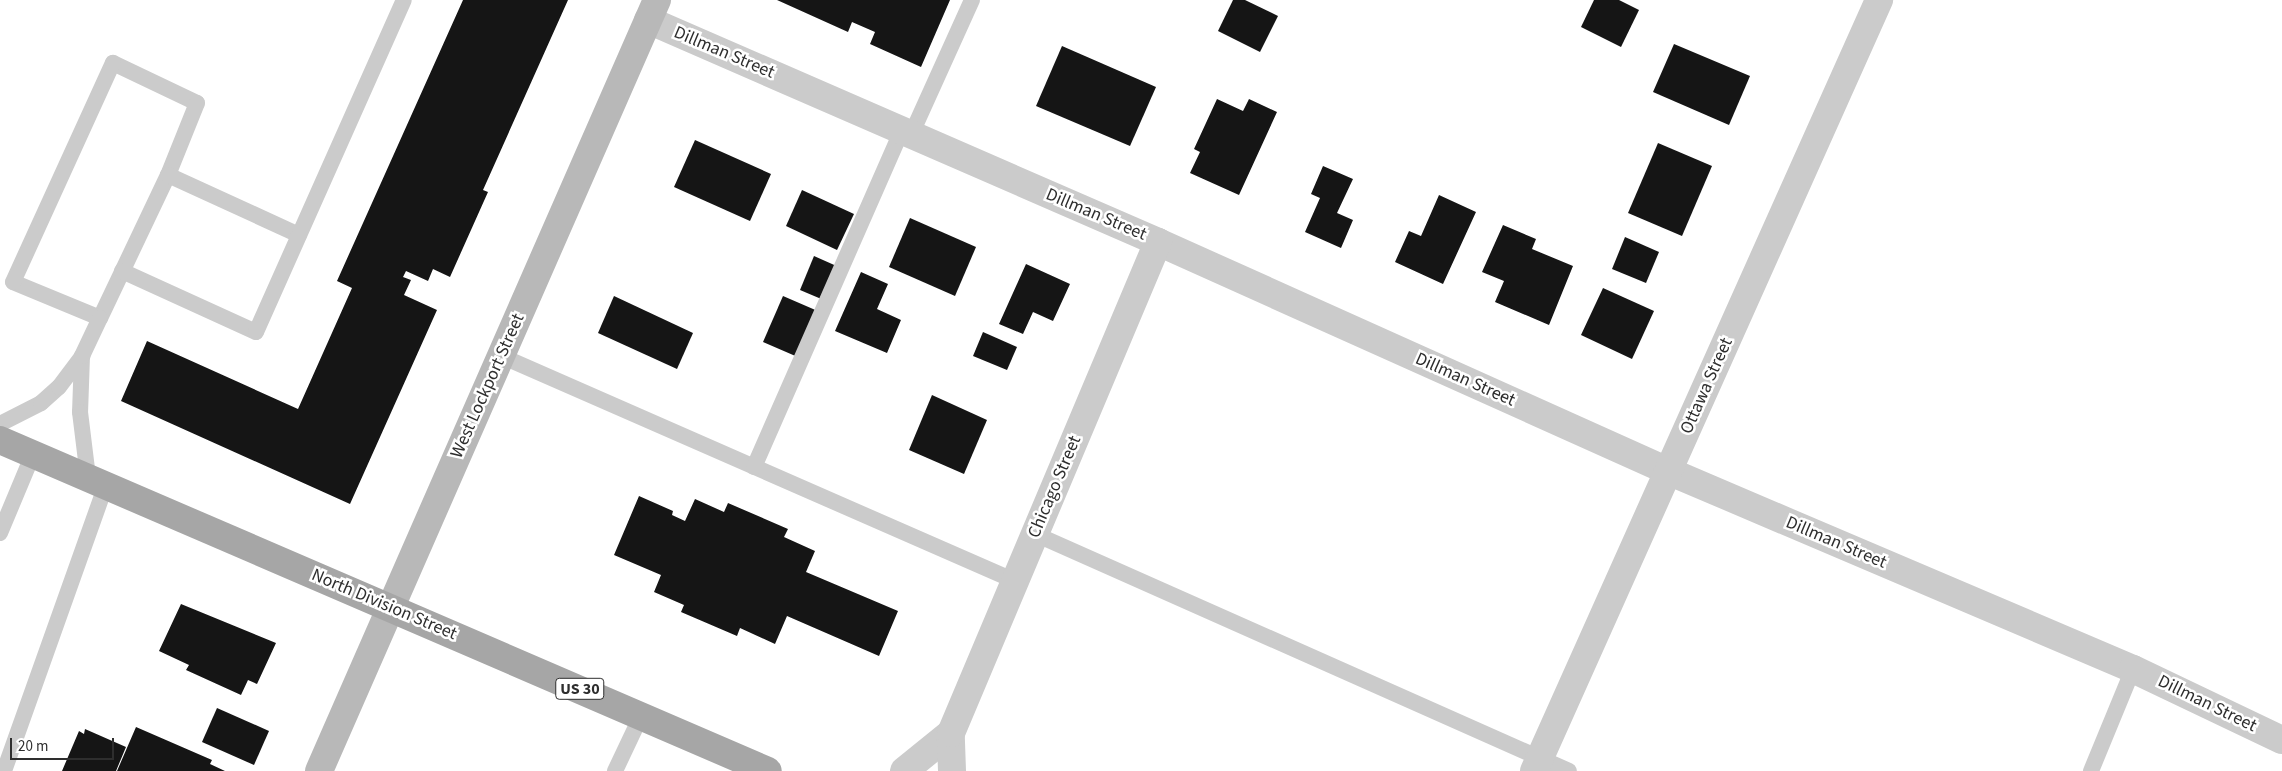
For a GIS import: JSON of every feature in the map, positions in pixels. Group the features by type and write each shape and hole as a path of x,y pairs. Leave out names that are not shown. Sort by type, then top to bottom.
{"main road":[{"name":"West Lockport Street","path":"319,771 652,10"},
{"name":"North Division Street","path":"0,440 392,607 768,771"}],"street":[{"name":"Ottawa Street","path":"1537,765 1879,0"},
{"name":"Dillman Street","path":"652,10 907,133 1158,242 1668,472 2133,669 2282,740"},
{"name":"Chicago Street","path":"952,771 951,733 1158,242"},
{"name":"Chicago Street","path":"904,771 951,733"}],"lane":[{"path":"122,271 256,332 404,0"},
{"path":"754,467 907,133 972,0"},
{"path":"0,424 41,402 59,387 82,356 168,175 197,103 113,63 13,282 100,318"},
{"path":"168,175 299,235"},
{"path":"4,771 97,481 80,412 82,356"},
{"path":"501,356 1015,581"},
{"path":"0,533 34,454"},
{"path":"1035,534 1537,765 1569,771"},
{"path":"2091,771 2133,669"},
{"path":"615,771 641,716"}],"building":[{"path":"463,0 568,0 483,190 488,192 450,277 433,269 428,281 406,271 403,277 411,280 404,295 437,310 350,504 121,401 147,341 298,409 352,288 337,281"},
{"path":"777,0 950,0 921,67 870,44 875,32 852,22 848,32"},
{"path":"1233,0 1245,0 1278,16 1260,52 1218,31"},
{"path":"1594,0 1619,0 1639,10 1621,47 1581,27"},
{"path":"1674,44 1750,76 1729,125 1653,92"},
{"path":"1062,46 1156,87 1130,146 1036,106"},
{"path":"1217,99 1243,111 1249,99 1277,112 1239,195 1190,173 1200,152 1194,149"},
{"path":"695,140 771,174 750,221 674,187"},
{"path":"1658,143 1712,166 1682,236 1628,213"},
{"path":"1323,166 1353,179 1337,213 1353,220 1341,248 1305,232 1320,198 1311,194"},
{"path":"802,190 854,214 837,250 786,226"},
{"path":"1439,195 1476,212 1443,284 1395,262 1409,231 1421,236"},
{"path":"910,218 976,247 955,296 889,267"},
{"path":"1503,225 1536,239 1532,249 1573,266 1549,325 1495,302 1504,281 1482,272"},
{"path":"1625,237 1659,252 1646,283 1612,269"},
{"path":"814,256 841,268 826,301 800,290"},
{"path":"1026,264 1070,284 1053,321 1033,312 1023,334 999,324"},
{"path":"861,272 888,284 877,309 901,320 887,353 835,331"},
{"path":"1603,288 1654,311 1632,359 1581,335"},
{"path":"614,296 693,333 677,369 598,333"},
{"path":"783,296 820,312 800,358 763,342"},
{"path":"983,332 1017,347 1007,370 973,356"},
{"path":"932,395 987,420 964,474 909,450"},
{"path":"639,496 673,511 672,515 685,521 695,499 724,512 728,503 788,529 784,537 815,551 806,572 898,611 879,656 787,616 775,644 740,628 737,636 681,612 684,605 654,592 661,575 614,555"},
{"path":"181,604 276,643 257,684 248,680 241,695 186,670 189,665 159,651"},
{"path":"217,708 269,731 254,765 202,742"},
{"path":"136,727 212,760 210,764 225,771 117,771"},
{"path":"85,729 126,747 116,771 62,771 79,731 84,734"}]}
